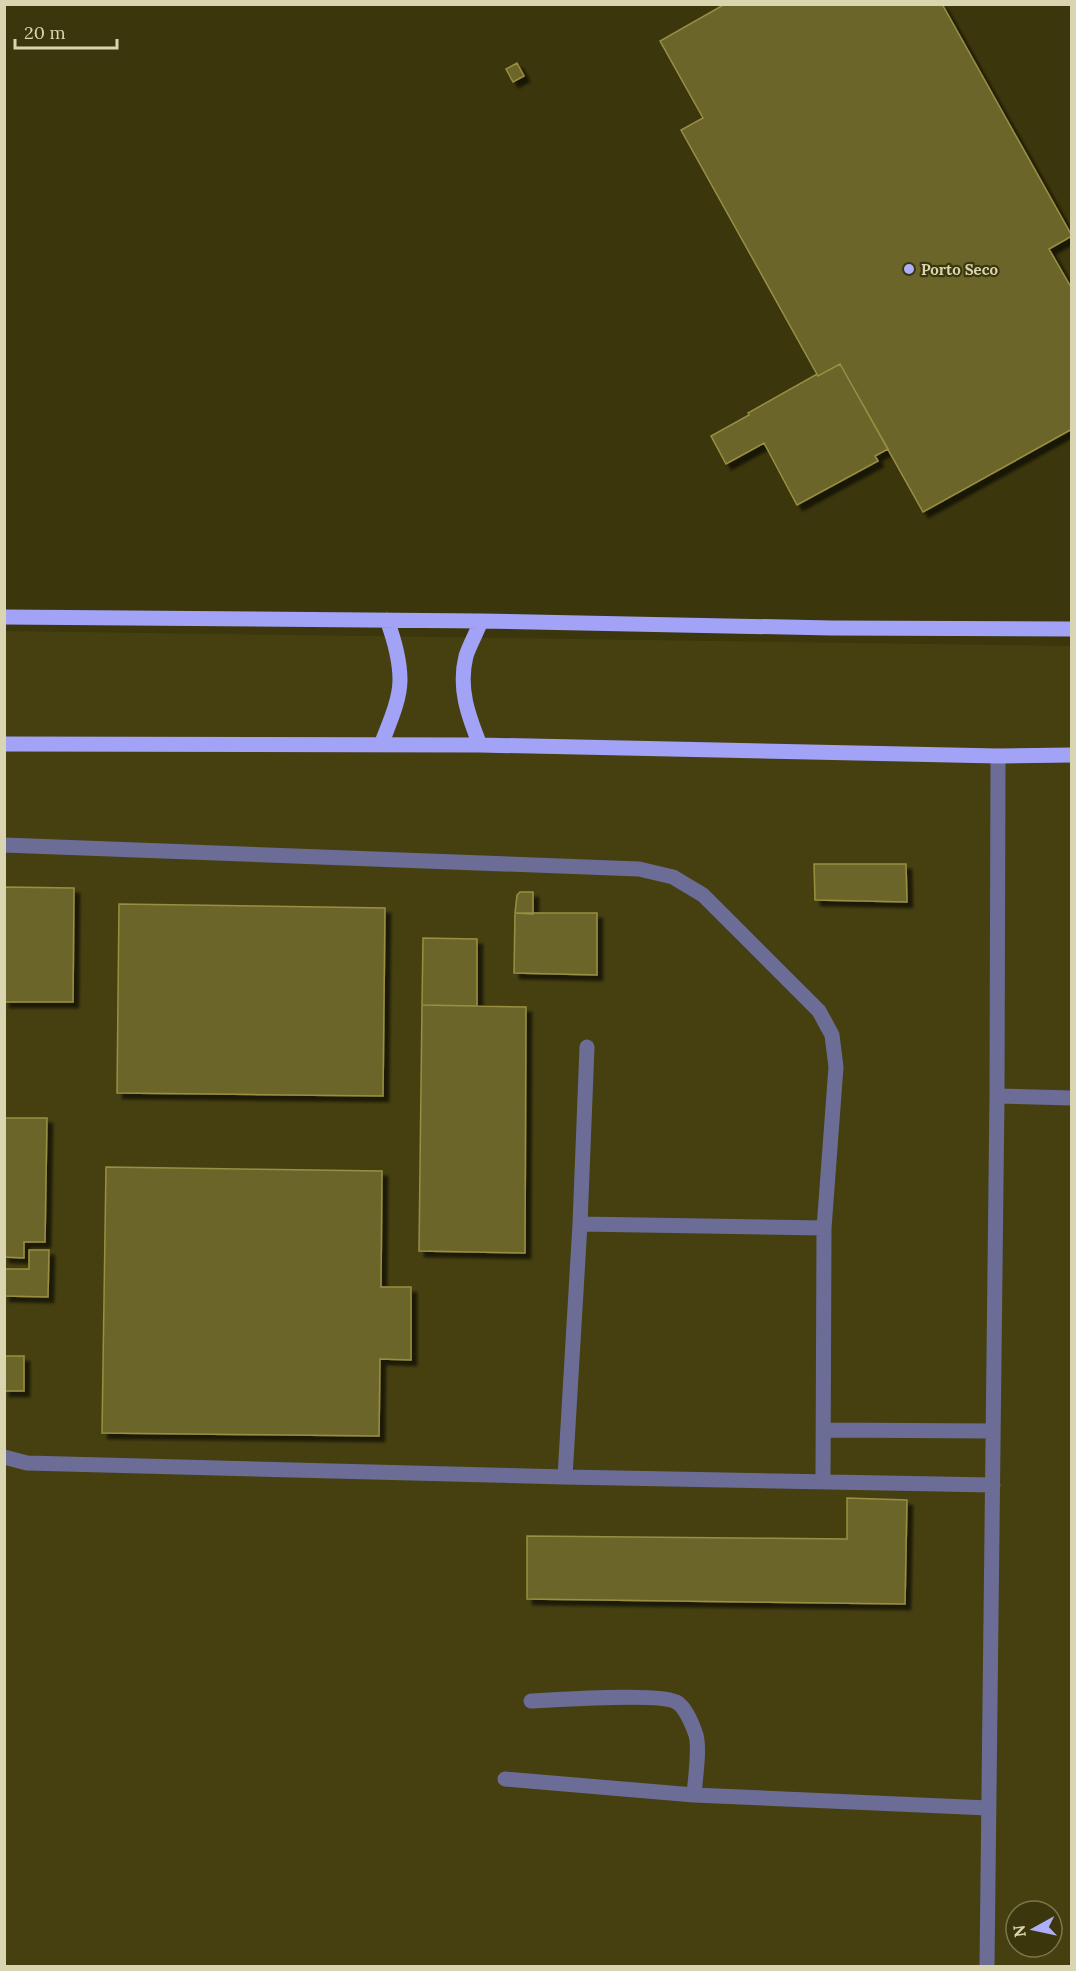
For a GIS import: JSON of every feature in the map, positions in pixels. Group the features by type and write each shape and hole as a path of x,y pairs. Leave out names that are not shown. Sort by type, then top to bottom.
{"main road":[{"path":"4,617 482,621 1071,630"},
{"path":"381,745 393,714 400,682 396,646 387,620"},
{"path":"480,745 468,714 462,686 466,656 482,621"},
{"path":"4,744 480,745 998,756 1071,755"}],"lane":[{"path":"987,1966 997,1096 998,756"},
{"path":"4,845 639,869 674,878 703,895 819,1011 832,1035 836,1067 824,1228 824,1481"},
{"path":"565,1477 580,1224 587,1047"},
{"path":"997,1096 1071,1098"},
{"path":"580,1224 824,1228"},
{"path":"824,1430 993,1431"},
{"path":"4,1457 39,1464 993,1485"},
{"path":"531,1701 637,1698 670,1699 678,1703 697,1736 694,1795"},
{"path":"506,1779 694,1795 988,1808"}],"shaded area":[{"path":"5,631 1071,646 1071,1966 5,1966"}],"building":[{"name":"Porto Seco","path":"725,4 942,4 1072,236 1049,249 1072,289 1072,429 923,512 840,364 818,376 681,130 703,118 660,41"},
{"path":"517,63 524,76 513,82 506,69"},
{"path":"517,63 524,76 513,82 506,69"},
{"path":"517,63 524,76 513,82 506,69"},
{"path":"517,63 524,76 513,82 506,69"},
{"path":"517,63 524,76 513,82 506,69"},
{"path":"840,364 888,449 875,456 878,461 797,505 764,443 726,464 711,436 817,374 818,376"},
{"path":"840,364 888,449 875,456 878,461 797,505 764,443 726,464 711,436 817,374 818,376"},
{"path":"840,364 888,449 875,456 878,461 797,505 764,443 726,464 711,436 817,374 818,376"},
{"path":"840,364 888,449 875,456 878,461 797,505 764,443 726,464 711,436 817,374 818,376"},
{"path":"840,364 888,449 875,456 878,461 797,505 764,443 726,464 711,436 817,374 818,376"},
{"path":"814,864 906,864 907,902 815,900"},
{"path":"4,887 74,888 73,1002 4,1002"},
{"path":"520,892 533,892 533,914 515,913 517,895"},
{"path":"119,904 385,908 383,1096 117,1093"},
{"path":"515,913 597,913 597,975 514,973"},
{"path":"423,938 477,939 477,1006 422,1005"},
{"path":"422,1005 526,1007 525,1253 419,1251"},
{"path":"4,1118 47,1118 45,1242 24,1242 24,1258 4,1257"},
{"path":"106,1167 382,1171 381,1287 411,1287 411,1360 380,1359 379,1436 102,1433"},
{"path":"29,1250 49,1250 48,1297 4,1296 4,1269 29,1269"},
{"path":"4,1356 24,1356 24,1391 4,1391"},
{"path":"847,1498 907,1500 905,1604 527,1599 527,1536 847,1539"}],"place":[{"name":"Porto Seco","path":"909,269"}]}
